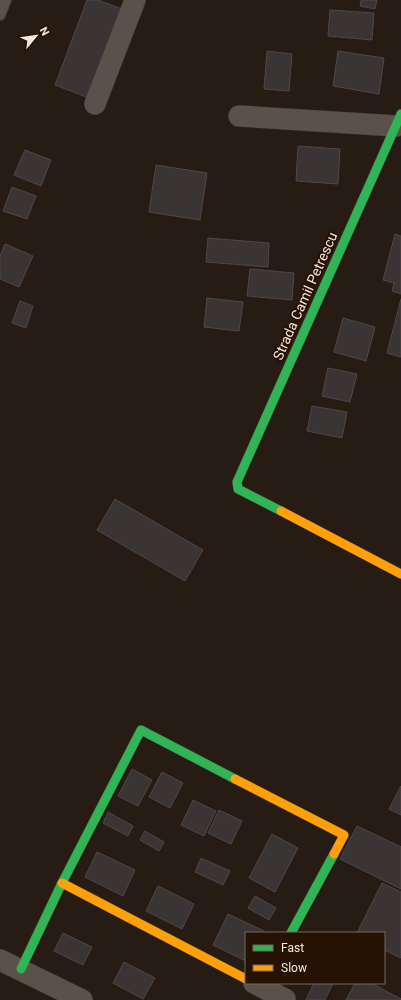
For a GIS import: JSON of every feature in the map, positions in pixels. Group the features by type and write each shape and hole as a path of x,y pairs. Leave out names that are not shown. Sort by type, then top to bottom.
{"street":[{"path":"95,104 136,0"},
{"path":"239,116 398,120"},
{"name":"Strada Camil Petrescu","path":"398,120 238,482 238,489 401,574"},
{"path":"21,969 62,883 141,730 344,835 293,932"},
{"path":"62,883 245,977"},
{"path":"0,960 82,1000"},
{"path":"259,984 284,1000"}],"lane":[{"path":"0,15 6,0"}],"building":[{"path":"87,0 98,0 122,9 89,98 55,85"},
{"path":"361,0 377,0 375,9 360,6"},
{"path":"330,10 374,13 372,40 328,36"},
{"path":"267,51 292,54 289,91 264,89"},
{"path":"338,51 384,58 379,94 333,86"},
{"path":"298,146 340,149 338,184 296,181"},
{"path":"25,150 51,160 41,186 14,175"},
{"path":"156,165 207,173 200,220 149,212"},
{"path":"12,187 36,196 27,219 3,211"},
{"path":"395,234 401,236 401,294 392,291 394,283 383,280"},
{"path":"208,238 269,243 268,267 206,262"},
{"path":"5,244 33,256 19,287 0,279 0,256"},
{"path":"250,269 294,273 292,300 247,296"},
{"path":"207,298 243,302 239,331 204,327"},
{"path":"401,299 401,357 387,353"},
{"path":"20,301 33,306 26,328 12,323"},
{"path":"343,318 375,327 366,361 334,352"},
{"path":"328,368 357,374 350,402 322,396"},
{"path":"312,406 347,412 342,438 307,431"},
{"path":"115,499 203,550 185,581 97,530"},
{"path":"132,769 152,780 138,806 118,796"},
{"path":"162,772 183,783 170,808 149,797"},
{"path":"401,786 401,815 389,809"},
{"path":"193,800 216,811 204,836 181,825"},
{"path":"219,810 242,821 231,844 208,833"},
{"path":"108,812 133,826 128,836 103,823"},
{"path":"357,826 401,847 401,889 340,859"},
{"path":"145,831 164,842 159,851 140,840"},
{"path":"272,834 298,848 275,892 249,878"},
{"path":"97,852 135,870 123,896 85,877"},
{"path":"201,858 230,871 223,885 195,872"},
{"path":"382,883 401,892 401,958 385,950 385,932 358,932"},
{"path":"158,886 194,904 182,929 146,911"},
{"path":"255,896 276,908 269,920 248,908"},
{"path":"228,914 264,931 245,932 245,961 213,945"},
{"path":"63,933 92,947 83,965 54,951"},
{"path":"124,962 155,978 143,999 113,983"},
{"path":"314,984 333,984 325,1000 306,1000"},
{"path":"354,984 373,984 401,999 401,1000 346,1000"}],"traffic: fast":[{"path":"281,511 238,489 237,482 401,114"},
{"path":"21,969 62,883 141,730 235,779"},
{"path":"292,932 334,854"}],"traffic: slow":[{"path":"281,511 401,574"},
{"path":"235,779 344,835 334,854"},
{"path":"62,883 245,978"}]}
